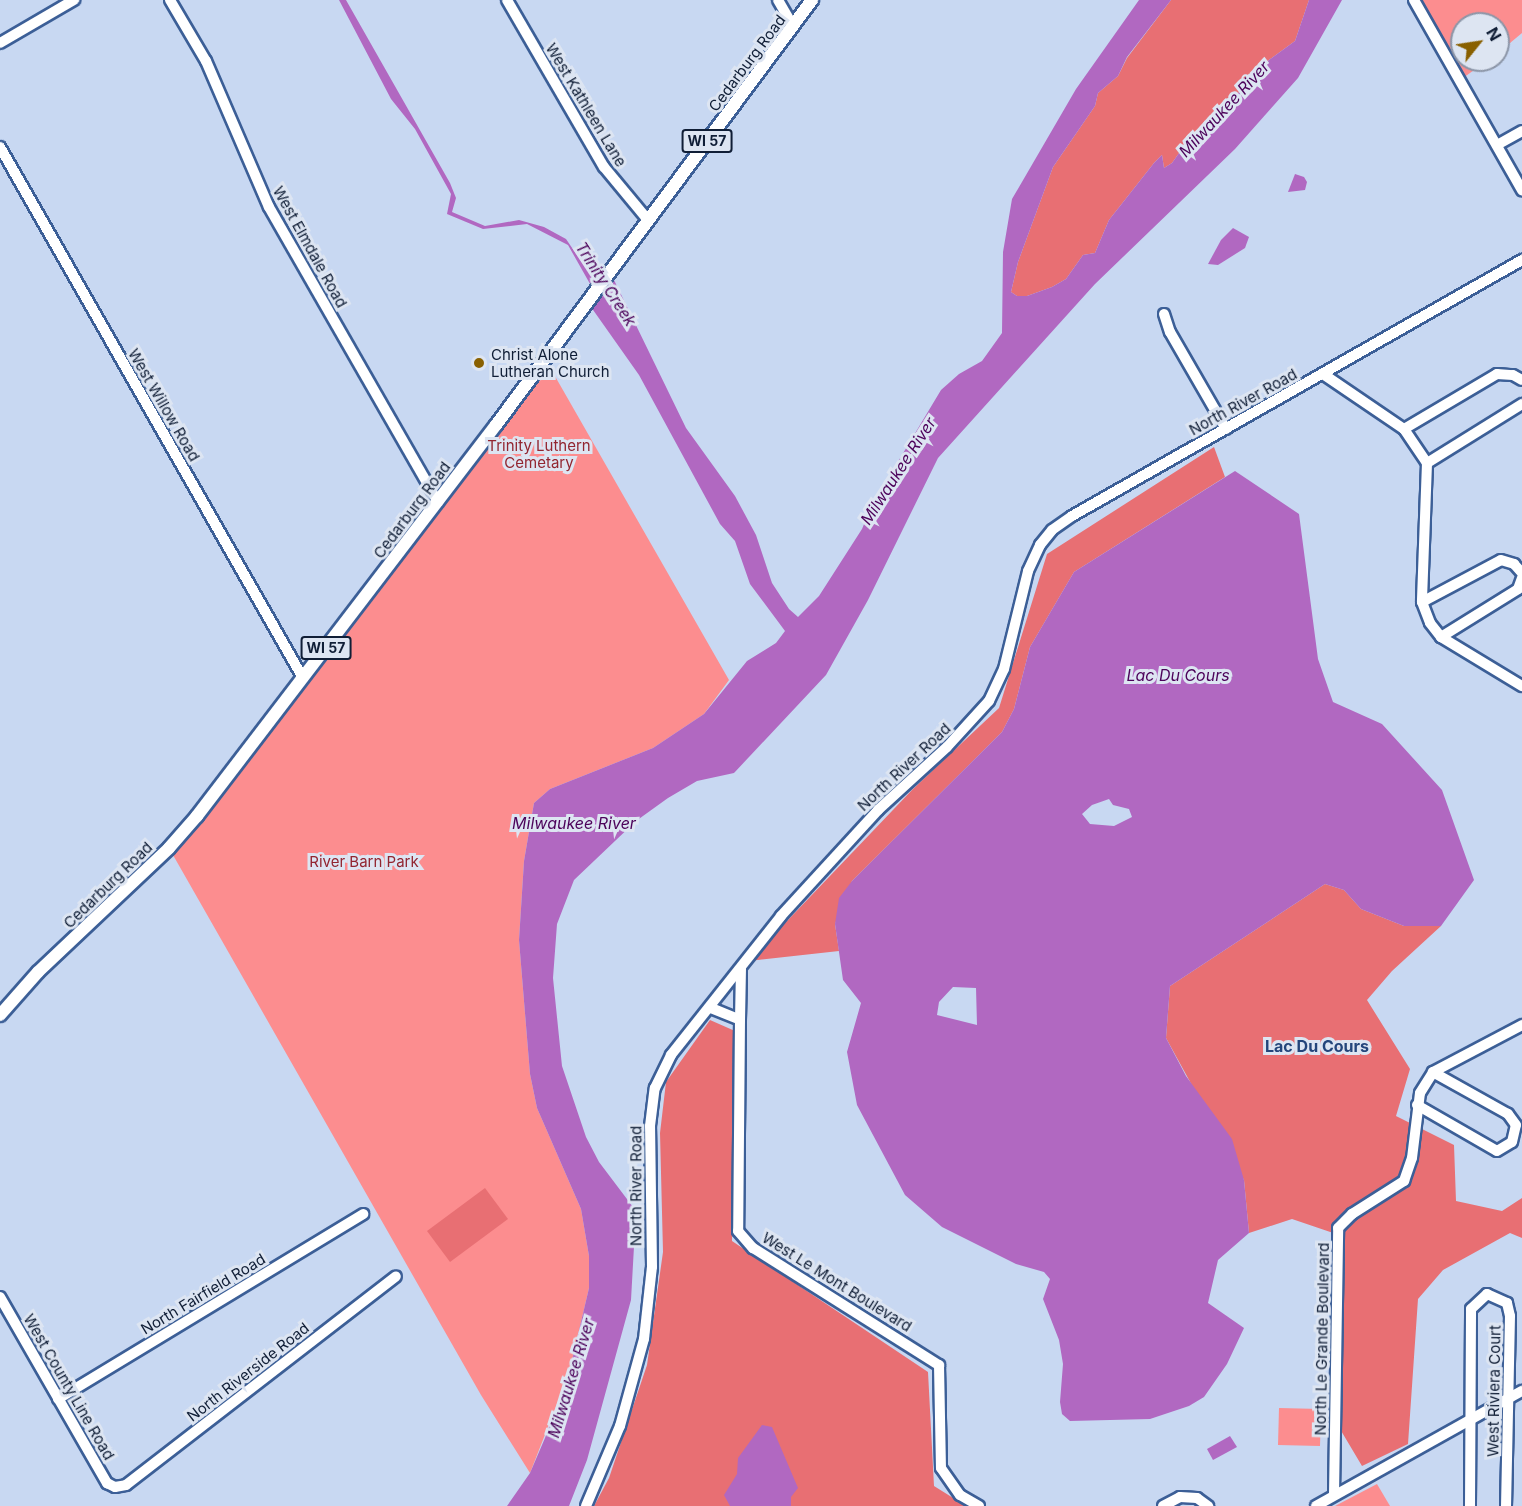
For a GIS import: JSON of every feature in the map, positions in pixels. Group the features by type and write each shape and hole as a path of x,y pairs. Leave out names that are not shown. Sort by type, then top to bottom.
{"main road":[{"name":"Cedarburg Road","path":"1,1010 169,848 438,502 812,0"}],"street":[{"path":"0,43 74,0"},
{"name":"West Elmdale Road","path":"170,0 206,61 268,207 438,502"},
{"name":"West Kathleen Lane","path":"507,0 604,167 648,220"},
{"path":"778,0 793,26"},
{"path":"1414,0 1522,190"},
{"path":"1497,145 1522,131"},
{"name":"West Willow Road","path":"0,147 303,678"},
{"name":"North River Road","path":"586,1506 620,1426 644,1339 652,1267 650,1126 655,1088 671,1055 711,1008 781,916 845,846 989,701 1004,669 1028,571 1037,550 1052,530 1522,260"},
{"path":"1164,314 1170,332 1226,429"},
{"path":"1323,374 1404,429 1427,462 1422,602 1442,637 1522,686"},
{"path":"1404,429 1497,374 1513,375 1522,380"},
{"path":"1427,462 1522,404"},
{"path":"1422,602 1501,560 1514,564 1522,575 1518,589 1442,637"},
{"name":"West Le Mont Boulevard","path":"741,969 738,1231 753,1248 939,1365 941,1468 960,1495 979,1506"},
{"path":"711,1008 740,1020"},
{"path":"1433,1072 1522,1025"},
{"path":"1417,1105 1497,1151 1512,1142 1516,1125 1508,1114 1433,1072"},
{"name":"North Le Grande Boulevard","path":"1334,1495 1338,1228 1352,1214 1404,1181 1412,1158 1420,1092 1433,1072"},
{"name":"North Fairfield Road","path":"58,1399 363,1214"},
{"name":"North Riverside Road","path":"115,1487 126,1485 396,1276"},
{"name":"West Riviera Court","path":"1470,1506 1471,1309 1487,1294 1507,1303 1510,1316 1506,1506"},
{"name":"West County Line Road","path":"0,1297 107,1483 115,1487"},
{"path":"1316,1506 1522,1391"},
{"path":"1163,1506 1180,1497 1197,1498 1208,1506"}],"green space":[{"path":"1420,0 1522,0 1522,33 1510,43 1510,12 1450,12 1450,54"},
{"path":"1460,72 1471,72 1463,78"},
{"name":"River Barn Park","path":"544,357 729,680 704,714 653,748 550,789 534,803 524,861 519,940 530,1074 537,1108 581,1209 589,1256 589,1288 569,1373 530,1473 481,1395 169,848"},
{"path":"1279,1408 1321,1409 1320,1446 1278,1445"},
{"path":"1377,1484 1390,1506 1335,1506"}],"shaded area":[{"path":"1171,0 1309,0 1295,41 1254,71 1237,95 1189,139 1172,163 1164,168 1162,155 1154,163 1109,220 1095,253 1083,255 1066,279 1052,287 1027,296 1017,296 1011,292 1018,262 1053,167 1095,106 1098,93 1118,76 1127,58"},
{"path":"1214,447 1225,477 1074,572 1030,647 1014,709 1002,732 852,881 835,924 839,951 749,961 912,790 999,708 1047,554"},
{"path":"1325,884 1344,890 1361,909 1404,926 1441,926 1392,971 1367,1000 1410,1069 1396,1116 1454,1145 1456,1201 1502,1211 1522,1198 1522,1238 1510,1233 1443,1270 1418,1299 1408,1444 1362,1466 1340,1429 1345,1237 1292,1219 1249,1233 1244,1180 1166,1038 1170,986"},
{"path":"710,1020 735,1031 732,1241 928,1372 934,1486 966,1506 594,1506 609,1478 647,1365 663,1252 660,1133 666,1082"},
{"path":"485,1188 508,1219 450,1262 427,1231"}],"water":[{"name":"Milwaukee River","path":"339,0 346,0 450,183 456,198 452,212 485,226 519,220 544,227 566,239 585,267 592,268 603,292 614,280 686,428 735,496 756,535 772,583 789,609 798,617 819,596 862,529 874,500 887,487 890,475 941,390 959,374 982,361 1002,333 1003,252 1012,199 1076,89 1139,0 1171,0 1127,57 1118,76 1098,93 1095,106 1053,167 1018,262 1011,292 1017,296 1027,296 1052,287 1066,279 1083,255 1095,253 1109,220 1154,163 1162,155 1164,168 1172,163 1189,139 1237,95 1254,71 1295,41 1309,0 1342,0 1298,78 1235,149 1095,284 938,458 868,600 826,675 734,773 697,781 668,798 636,821 574,880 557,924 553,978 562,1066 586,1137 599,1162 636,1211 631,1300 587,1460 569,1506 507,1506 530,1473 545,1438 569,1373 589,1288 589,1256 581,1209 537,1108 530,1074 519,940 524,861 534,803 550,789 653,748 704,714 747,661 776,643 785,631 750,584 735,541 720,524 639,375 591,307 598,298 568,245 527,224 483,229 447,214 451,194 415,129 391,99"},
{"path":"1295,174 1304,177 1307,182 1305,190 1288,192"},
{"path":"1233,228 1249,237 1245,248 1218,265 1208,264 1221,240"},
{"name":"Lac Du Cours","path":"1235,471 1299,514 1318,659 1333,702 1382,724 1442,790 1474,880 1441,926 1404,926 1361,909 1344,890 1325,884 1170,986 1166,1038 1186,1076 1232,1139 1244,1180 1249,1233 1218,1260 1208,1303 1244,1328 1227,1364 1204,1397 1189,1406 1150,1419 1070,1421 1062,1414 1060,1402 1063,1364 1059,1340 1043,1299 1050,1279 1044,1272 1016,1264 942,1227 905,1195 857,1105 847,1052 861,1003 843,980 835,924 839,898 852,881 1002,732 1014,709 1030,647 1074,572","holes":["1109,799 1113,805 1129,809 1132,817 1114,826 1090,824 1082,814 1092,805","953,987 976,988 977,1025 937,1015 939,1002"]},
{"path":"762,1425 772,1427 798,1488 791,1497 791,1506 730,1506 724,1495 737,1474 738,1458"},
{"path":"1230,1436 1237,1447 1213,1460 1207,1449"}],"place":[{"name":"Christ Alone Lutheran Church","path":"479,363"}],"district":[{"name":"Lac Du Cours","path":"1317,1046"}],"water label":[{"name":"Trinity Creek","path":"606,284"}],"park label":[{"name":"Trinity Luthern Cemetary","path":"539,454"}]}
